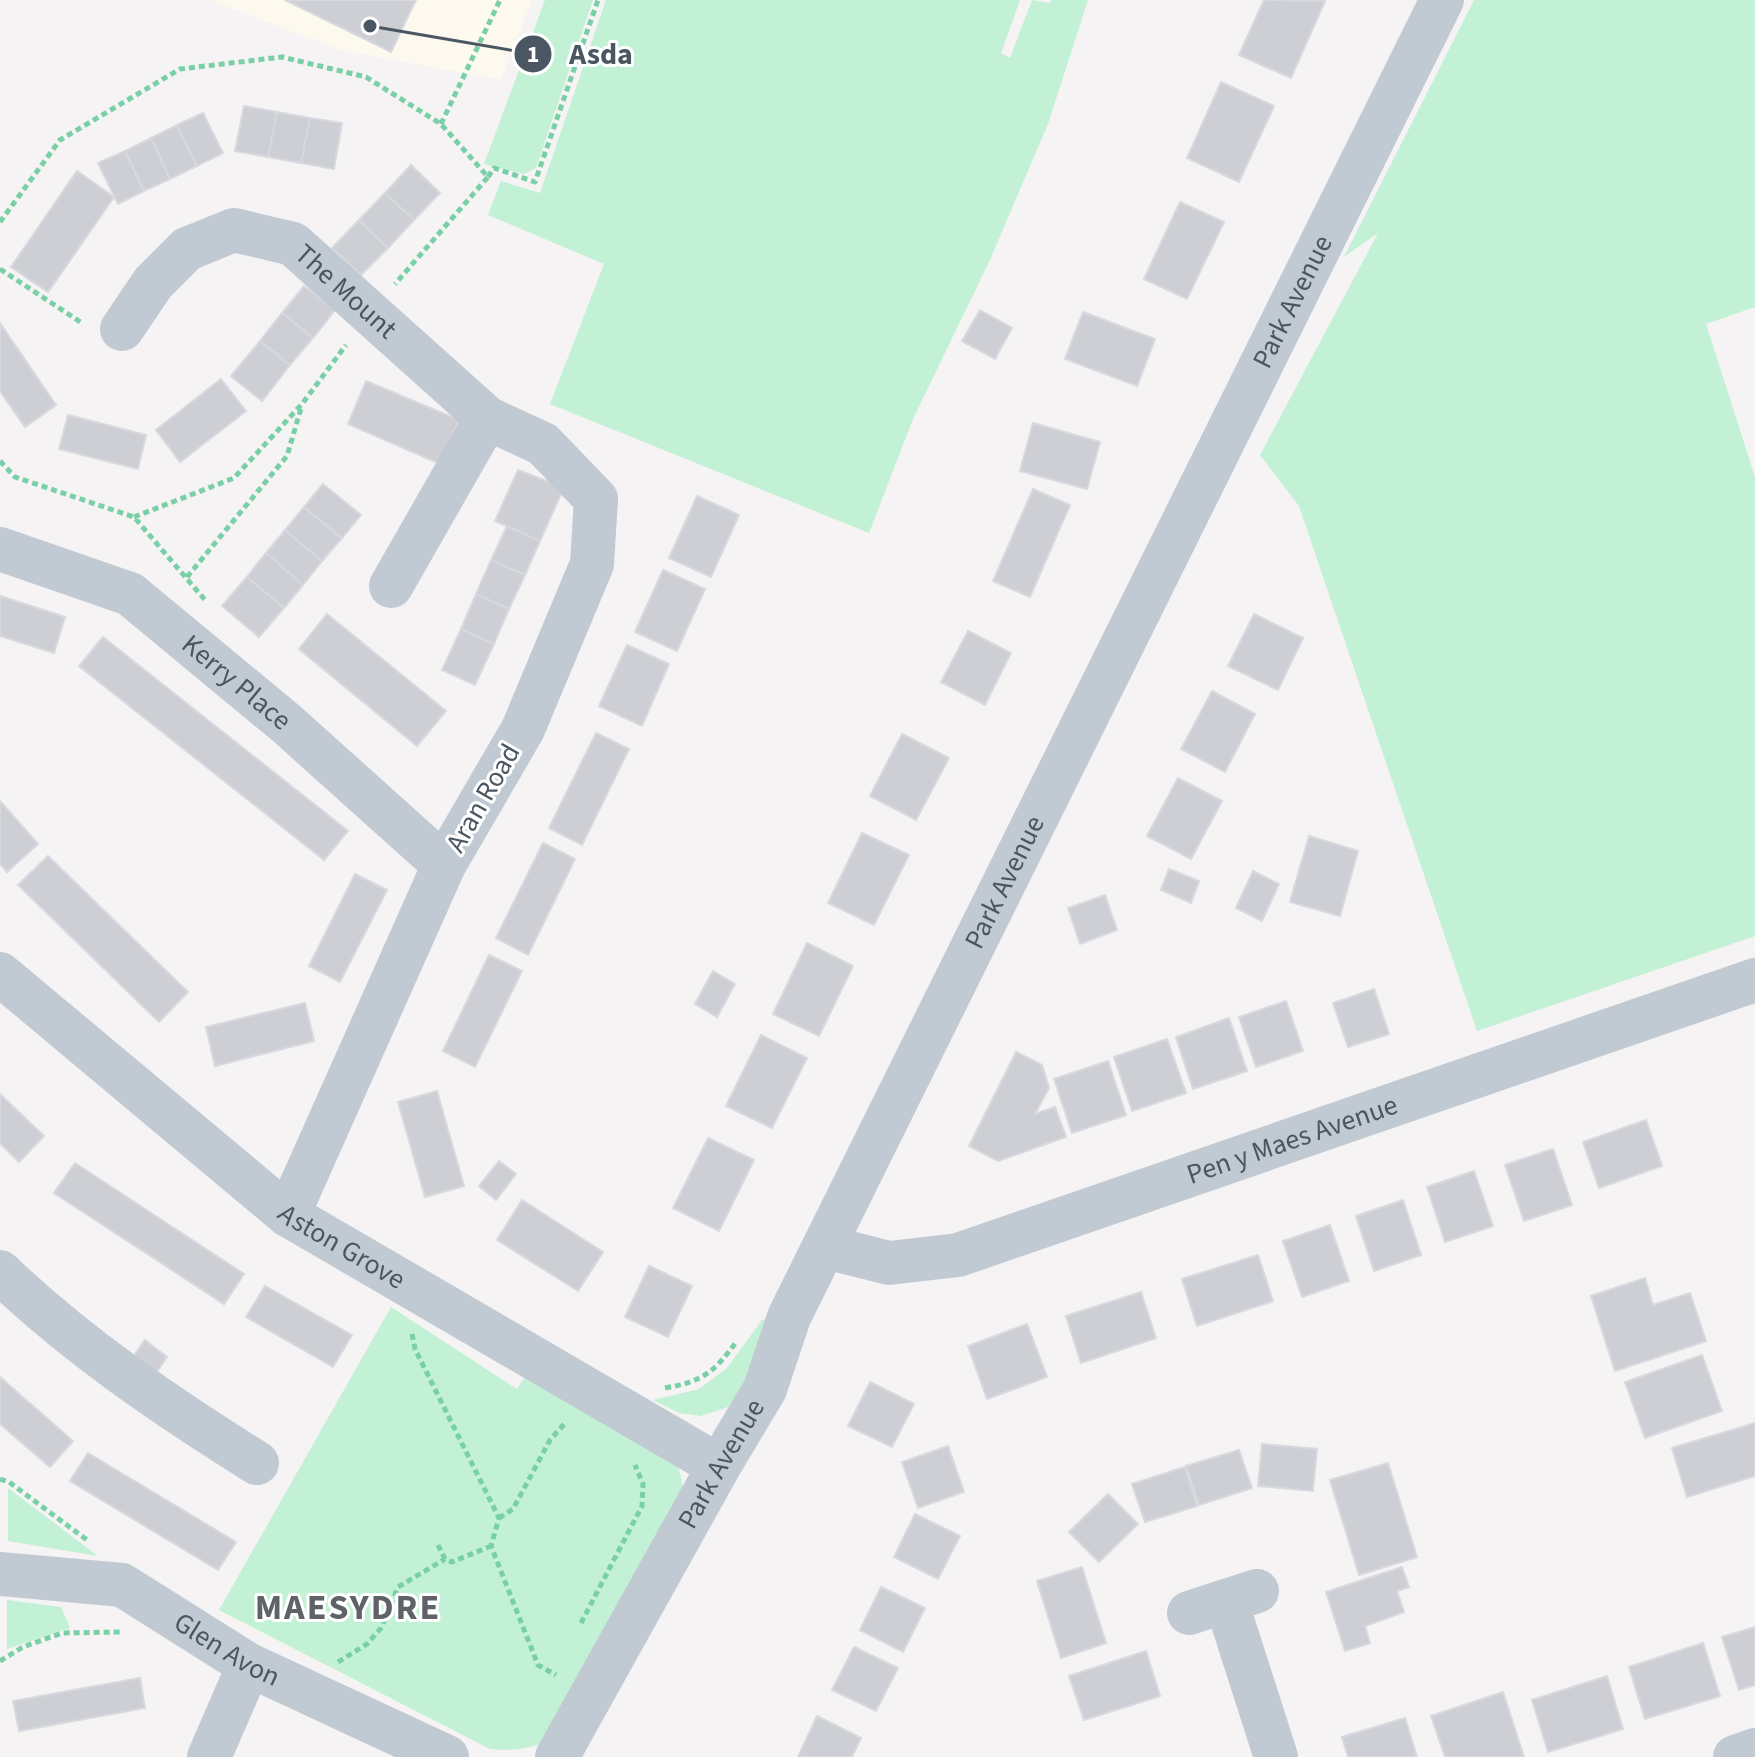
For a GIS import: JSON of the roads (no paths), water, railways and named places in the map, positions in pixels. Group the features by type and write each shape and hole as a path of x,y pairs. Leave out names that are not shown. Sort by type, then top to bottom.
{"street":[{"name":"Park Avenue","path":"557,1757 765,1389 789,1317 1442,0"},
{"name":"The Mount","path":"122,329 153,283 187,249 234,230 293,244 487,418"},
{"path":"391,586 487,418"},
{"name":"Aran Road","path":"288,1215 444,865 523,729 592,564 596,499 543,444 487,418"},
{"name":"Kerry Place","path":"0,549 130,594 287,724 444,865"},
{"name":"Aston Grove","path":"0,974 288,1215 719,1466"},
{"name":"Pen y Maes Avenue","path":"826,1247 889,1263 958,1255 1755,980"},
{"path":"0,1272 139,1387 257,1463"},
{"name":"Glen Avon","path":"0,1574 122,1585 249,1665 447,1757"},
{"path":"1224,1602 1276,1757"},
{"path":"209,1757 249,1665"},
{"path":"1735,1757 1755,1750"}],"place":[{"name":"Asda","path":"370,26"}],"district":[{"name":"MAESYDRE","path":"348,1607"}]}
